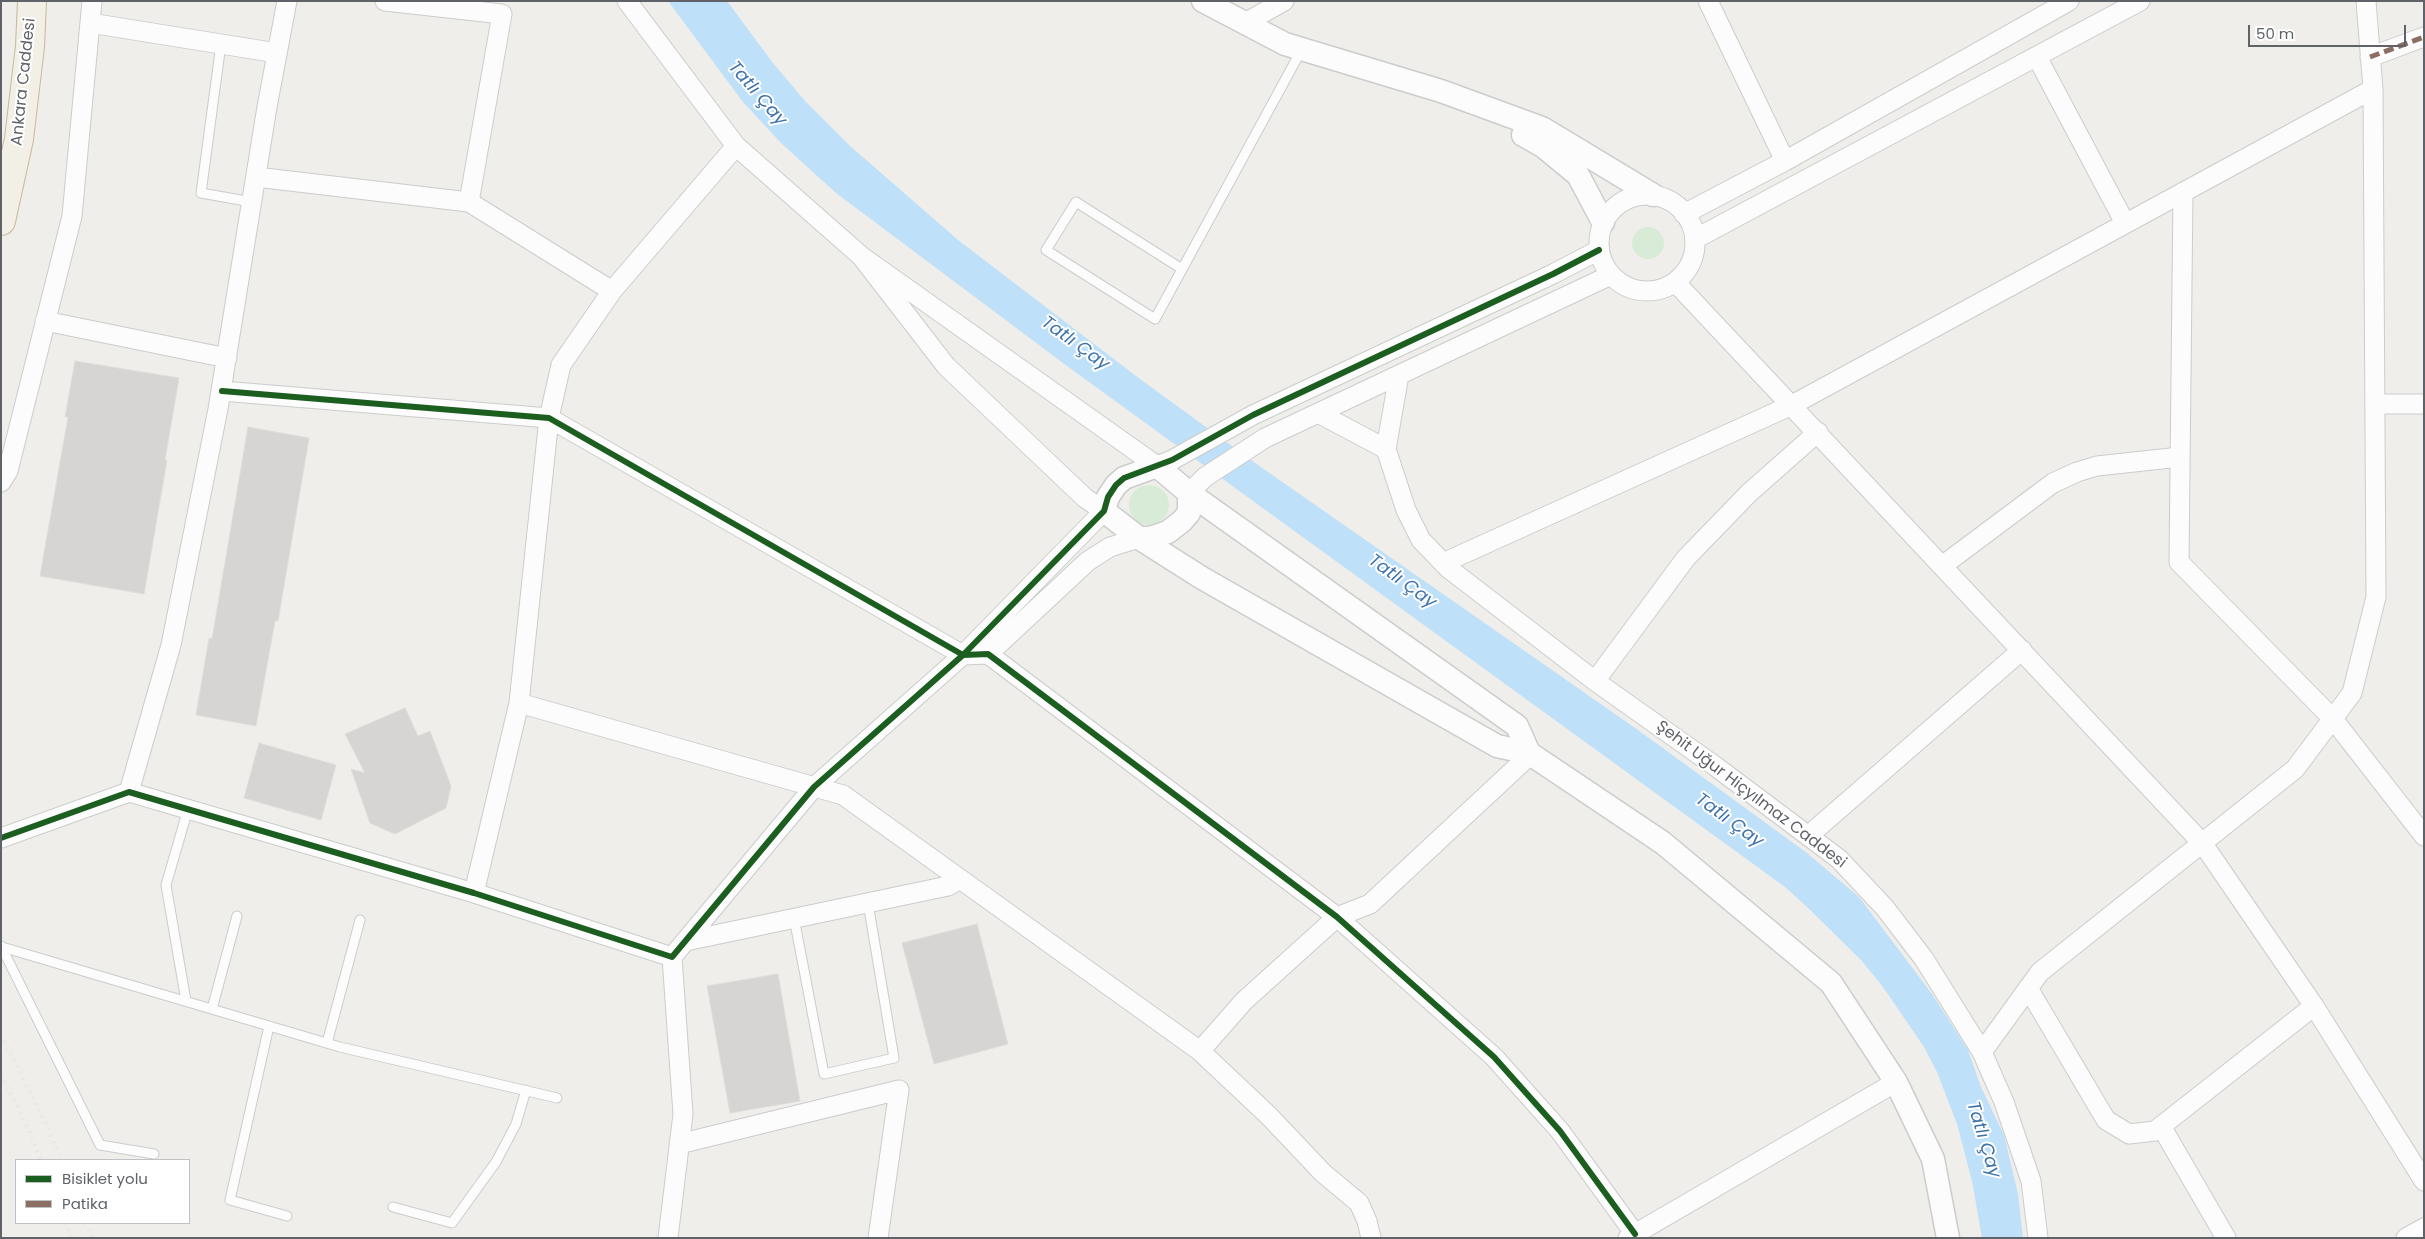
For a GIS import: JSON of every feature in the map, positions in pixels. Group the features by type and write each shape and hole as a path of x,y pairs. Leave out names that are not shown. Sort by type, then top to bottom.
{"highway":[{"name":"Ankara Caddesi","path":"1,221 20,130 30,46 32,1"}],"street":[{"path":"1,482 8,471 72,216 92,1"},
{"path":"129,792 171,645 222,391 256,177 287,1"},
{"path":"385,1 502,14 469,202"},
{"path":"627,1 736,146 861,256 1164,463 1517,726 1530,753"},
{"path":"1203,1 1285,44 1441,90 1542,128 1653,195 1668,200 1684,214 1690,223 1694,239 1693,255 1686,270 1675,282 1660,289 1644,291 1628,287 1611,274 1604,265 1599,250 1599,236 1603,222 1612,210 1623,201 1636,196 1653,195"},
{"path":"1245,23 1284,1"},
{"path":"1708,1 1785,161"},
{"path":"1684,214 1785,161 2069,1"},
{"path":"1694,239 2140,1"},
{"path":"1982,1052 2040,972 2295,769 2352,693 2376,597 2373,89 2366,1"},
{"path":"90,23 277,53"},
{"path":"2370,57 2424,37"},
{"path":"2037,57 2125,223"},
{"path":"1443,563 1792,404 2373,89"},
{"path":"1441,90 1544,147 1578,175 1603,222"},
{"path":"474,893 519,703 550,418 561,365 612,291 736,146"},
{"path":"256,177 469,202 612,291"},
{"path":"2183,192 2179,562 2333,718 2424,836"},
{"path":"668,1238 683,1114 672,957 814,786 963,655 1104,511 1108,496 1116,485 1133,474 1164,463 1231,428 1553,274 1599,250"},
{"path":"861,256 946,366 1084,498 1139,538 1202,578 1497,746 1530,753 1664,843 1831,983 1896,1082 1933,1159 1948,1238"},
{"path":"988,654 1088,561 1110,548 1139,538 1150,538 1168,532 1189,513 1195,487 1265,438 1611,274"},
{"path":"1675,282 1792,404 2203,844 2314,1006 2424,1181"},
{"path":"45,321 227,358"},
{"path":"1318,413 1386,449 1399,375"},
{"path":"222,391 550,418 963,655 988,654 1337,917 1494,1057 1560,1131 1631,1236 1896,1082"},
{"path":"2375,404 2424,404"},
{"path":"1595,681 1686,558 1749,493 1818,432"},
{"name":"Şehit Uğur Hiçyılmaz Caddesi","path":"1386,449 1410,518 1421,540 1443,563 1595,681 1715,766 1839,859 1885,908 1924,959 1982,1052 2014,1129 2031,1181 2038,1238"},
{"path":"1942,566 2054,483 2069,475 2097,466 2180,457"},
{"path":"1808,836 2022,650"},
{"path":"519,703 843,795 1200,1051 1269,1116 1323,1173 1359,1203 1367,1221 1371,1238"},
{"path":"1200,1051 1244,1001 1337,917 1370,904 1530,753"},
{"path":"1,838 129,792 474,893 672,957"},
{"path":"686,940 948,886 960,879"},
{"path":"2028,988 2106,1120 2129,1134 2155,1131 2314,1006"},
{"path":"679,1144 899,1090 878,1238"},
{"path":"2160,1126 2226,1238"},
{"path":"2406,1238 2424,1228"}],"lane":[{"path":"221,44 202,193 252,202"},
{"path":"1182,269 1076,202 1046,250 1156,319 1302,49"},
{"path":"186,1001 166,885 188,809"},
{"path":"794,918 824,1074 894,1058 868,903"},
{"path":"212,1009 237,916"},
{"path":"327,1043 360,920"},
{"path":"2,946 327,1043 557,1098"},
{"path":"2,946 100,1146 154,1154"},
{"path":"269,1026 230,1200 287,1216"},
{"path":"393,1207 452,1223 496,1162 516,1124 526,1090"}],"green space":[{"path":"1648,227 1654,228 1659,232 1663,237 1663,249 1659,254 1654,258 1648,259 1642,258 1637,254 1633,249 1632,243 1633,237 1637,232 1642,228"},
{"path":"1153,485 1160,488 1166,494 1169,505 1168,513 1160,522 1153,525 1145,525 1138,522 1130,513 1129,501 1132,494 1141,486"}],"water":[{"name":"Tatlı Çay","path":"668,1 727,1 773,63 806,102 849,145 958,240 1136,376 1258,465 1638,730 1807,853 1859,897 1932,994 1968,1050 1981,1087 2004,1135 2018,1194 2023,1238 1982,1238 1972,1181 1957,1124 1937,1072 1924,1047 1883,987 1861,960 1806,906 1785,887 1067,366 836,193 782,144 743,102"}],"building":[{"path":"75,361 179,378 144,594 40,576 68,417 65,417"},
{"path":"248,427 309,438 278,621 275,621 256,726 196,715 209,638 212,639"},
{"path":"405,708 418,736 430,731 451,786 446,808 395,834 370,823 351,769 365,773 345,734"},
{"path":"259,743 336,765 321,820 244,798"},
{"path":"977,924 1008,1044 934,1064 902,943"},
{"path":"778,974 800,1101 730,1113 707,986"}],"railway":[{"path":"1,1035 46,1124 61,1159"},
{"path":"1,1075 28,1128 41,1159"},
{"path":"66,1224 72,1238"},
{"path":"86,1224 92,1238"}],"marked path":[{"path":"2370,57 2424,37"}],"cycle path":[{"path":"1,838 129,792 474,893 672,957 814,787 963,655 1104,511 1108,497 1116,485 1124,478 1172,460 1253,415 1553,274 1599,250"},
{"path":"222,391 549,418 963,655 988,654 1337,917 1494,1057 1560,1131 1635,1234"}]}
